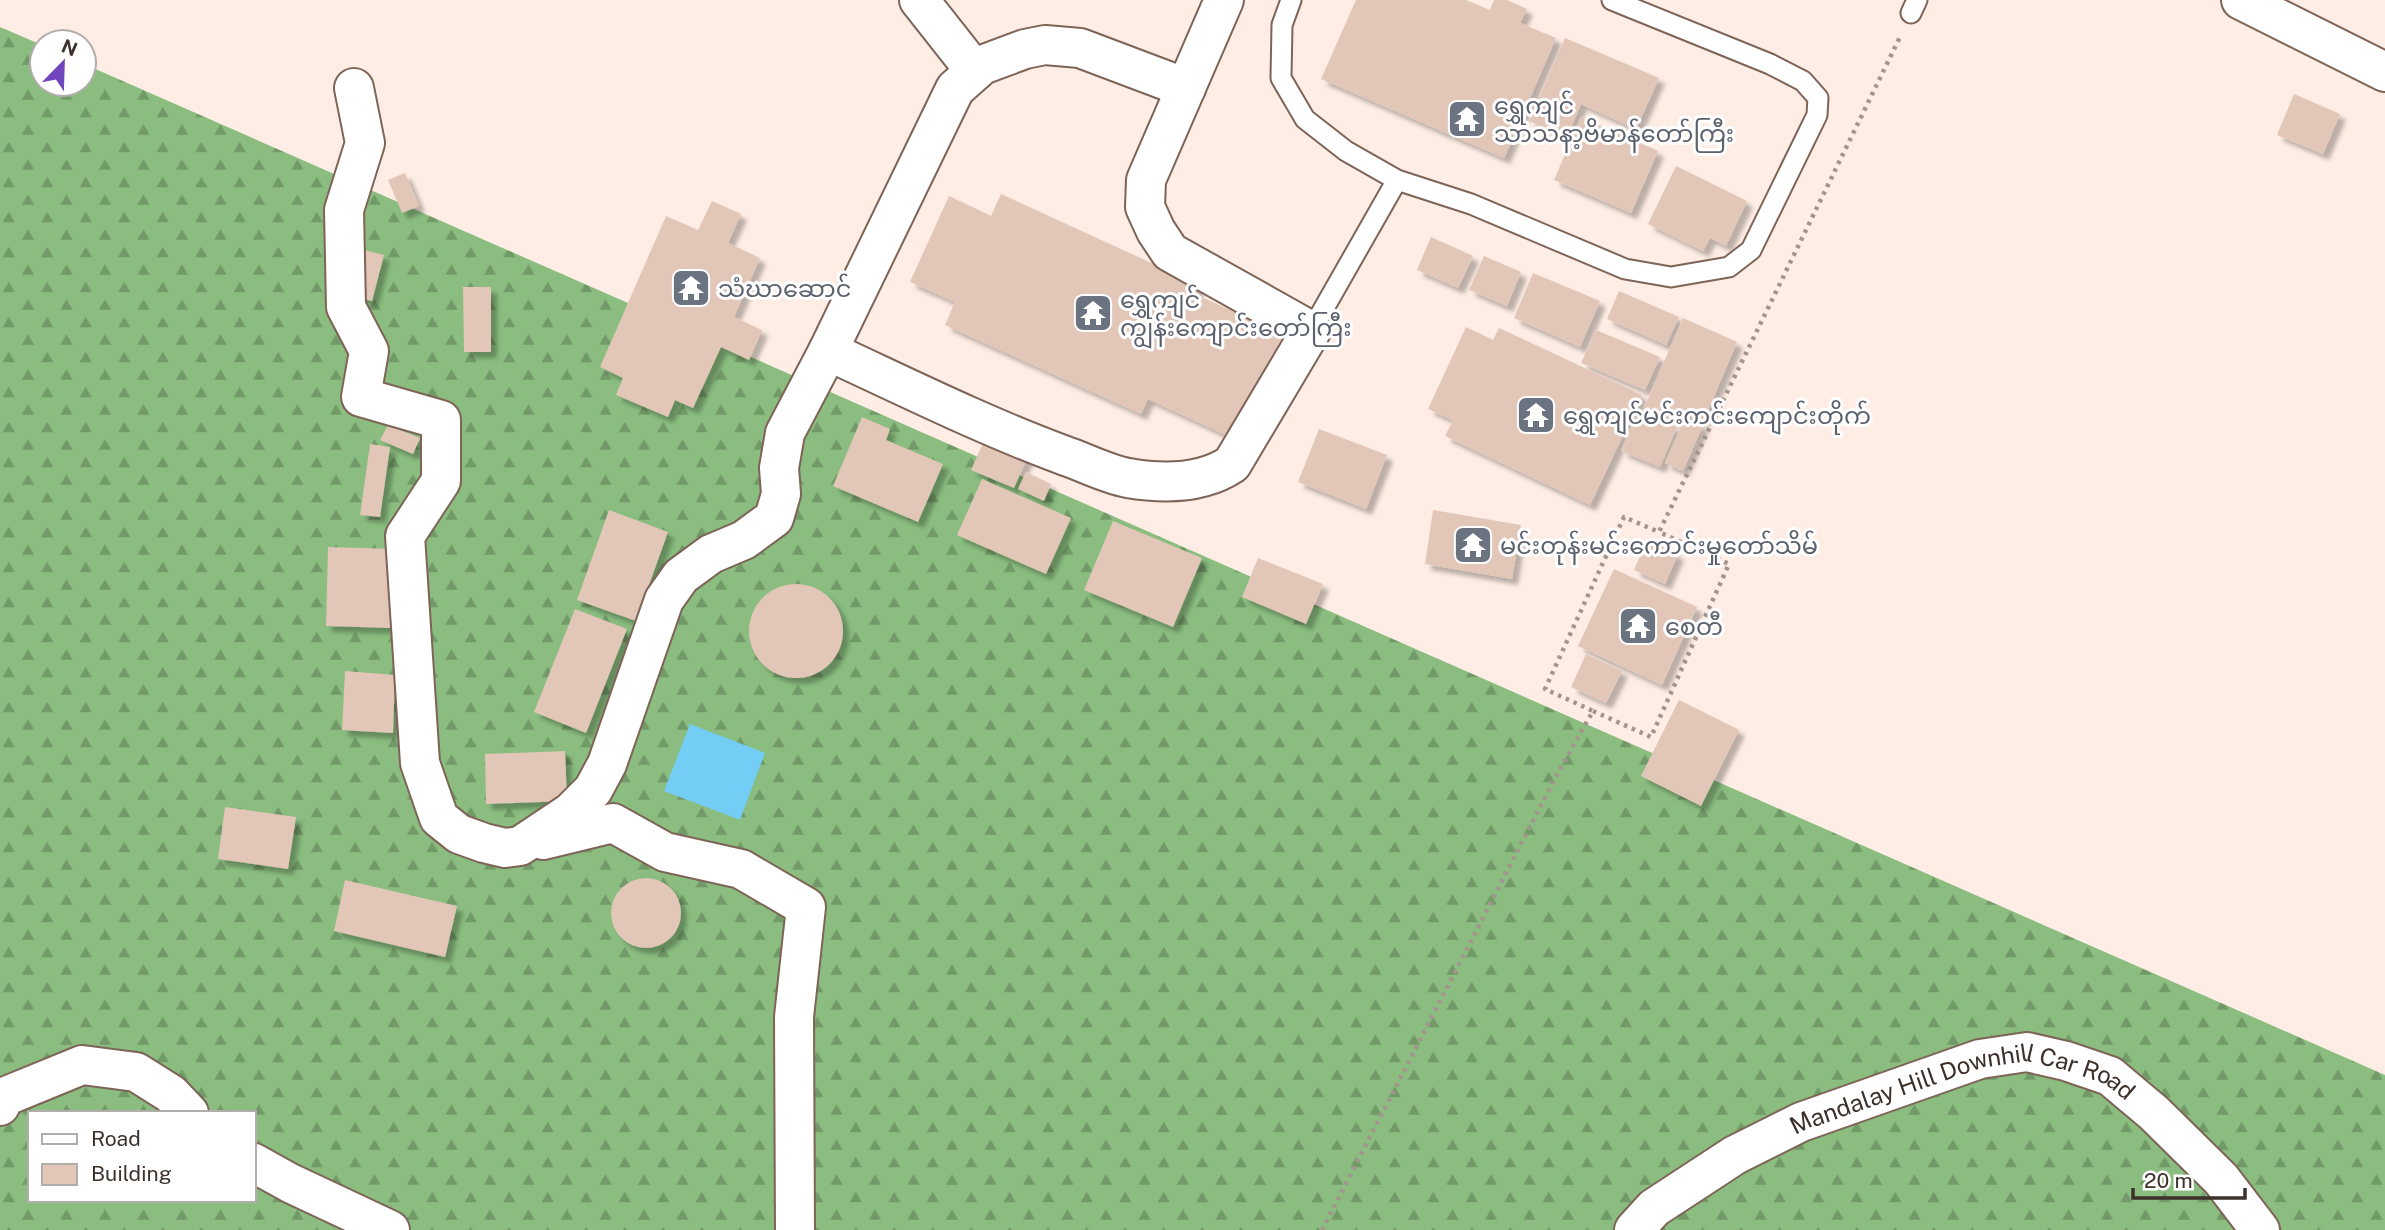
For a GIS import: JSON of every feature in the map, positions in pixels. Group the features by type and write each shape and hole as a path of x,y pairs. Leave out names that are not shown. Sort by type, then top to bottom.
{"street":[{"path":"919,0 975,71"},
{"path":"828,351 1005,433 1126,478 1168,482 1197,479 1219,473 1231,464 1311,331 1170,252 1144,207 1146,180 1224,0"},
{"path":"2241,0 2385,72"},
{"path":"520,846 571,812 593,790 607,764 664,600 681,576 711,554 744,540 774,518 781,494 779,468 785,433 828,351 955,89 982,65 1025,49 1045,45 1080,48 1186,88"},
{"path":"354,88 365,143 344,211 346,307 369,351 361,397 440,419 441,481 405,536 420,764 439,818 459,834 484,844 505,848 613,823 665,852 741,869 806,907 794,1017 795,1230"},
{"name":"Mandalay Hill Downhill Car Road","path":"1634,1230 1654,1208 1735,1155 1801,1122 1980,1059 2027,1052 2066,1060 2110,1076 2154,1113 2221,1179 2260,1230"},
{"path":"1,1100 82,1065 136,1072 171,1094 187,1111"},
{"path":"256,1164 290,1184 390,1230"}],"lane":[{"path":"1291,0 1282,25 1281,79 1304,119 1346,151 1397,180 1471,204 1625,269 1671,277 1729,267 1751,250 1817,115 1818,98 1802,81 1770,64 1612,0"},
{"path":"1311,331 1397,180"}],"path":[{"path":"1659,532 1914,6"},
{"path":"1624,517 1729,564 1651,737 1592,711 1545,689 1624,517"},
{"path":"1322,1230 1592,711"}],"green space":[{"path":"0,27 28,39 28,98 98,98 98,70 2385,1075 2385,1230 0,1230"}],"water":[{"path":"690,724 765,753 740,820 664,791"}],"building":[{"name":"ရွှေကျင် သာသနာ့ဗိမာန်တော်ကြီး","path":"1356,0 1466,0 1490,10 1494,0 1507,0 1527,9 1520,23 1556,38 1504,158 1321,79"},
{"path":"1565,38 1659,78 1636,129 1581,104 1567,137 1529,121"},
{"path":"2294,94 2340,114 2323,154 2277,135"},
{"path":"1581,117 1658,151 1631,213 1554,180"},
{"path":"1676,166 1747,201 1726,246 1710,238 1703,251 1648,224"},
{"path":"405,173 419,206 402,213 388,180"},
{"name":"ရွှေကျင် ကျွန်းကျောင်းတော်ကြီး","path":"1001,194 1199,285 1195,294 1287,336 1239,441 1148,399 1141,414 945,325 955,302 910,282 949,196 991,216"},
{"name":"သံဃာဆောင်","path":"712,201 741,214 728,243 760,258 734,317 762,330 749,360 721,347 693,408 675,400 668,417 616,395 623,378 600,367 666,216 698,230"},
{"path":"1431,237 1473,256 1458,288 1417,270"},
{"path":"360,249 384,255 372,301 349,295"},
{"path":"1484,256 1521,272 1507,306 1469,290"},
{"path":"1533,273 1600,301 1580,347 1514,318"},
{"path":"463,287 491,287 491,352 464,352"},
{"path":"1619,291 1679,317 1666,345 1607,319"},
{"path":"1683,318 1737,342 1703,422 1684,414 1680,424 1644,408"},
{"name":"ရွှေကျင်မင်းကင်းကျောင်းတိုက်","path":"1466,327 1493,340 1499,328 1642,395 1590,505 1445,436 1453,420 1428,409"},
{"path":"1596,330 1660,357 1645,390 1581,363"},
{"path":"1638,410 1677,427 1660,467 1621,451"},
{"path":"862,417 890,429 886,440 943,464 918,522 833,486"},
{"path":"1685,418 1703,425 1683,471 1665,463"},
{"path":"388,425 420,438 413,454 380,440"},
{"path":"1319,429 1387,455 1366,509 1298,482"},
{"path":"986,436 1029,454 1014,488 971,470"},
{"path":"370,444 390,447 380,517 360,515"},
{"path":"1026,472 1051,484 1044,501 1018,489"},
{"path":"982,479 1071,518 1046,574 957,535"},
{"path":"609,510 668,532 636,621 577,600"},
{"name":"မင်းတုန်းမင်းကောင်းမှုတော်သိမ်","path":"1433,510 1521,525 1512,579 1425,564"},
{"path":"1113,521 1202,558 1173,627 1084,590"},
{"path":"1647,540 1678,554 1665,584 1634,570"},
{"path":"328,547 394,549 392,628 326,626"},
{"path":"1258,558 1323,584 1306,624 1242,597"},
{"name":"စေတီ","path":"1614,569 1697,607 1662,685 1578,646"},
{"path":"796,584 814,587 829,598 840,613 843,631 840,649 829,664 814,675 796,678 778,675 763,664 752,649 749,631 752,613 763,598 778,587"},
{"path":"575,609 627,629 586,733 534,712"},
{"path":"1586,654 1622,671 1606,703 1571,687"},
{"path":"345,671 395,675 393,733 342,730"},
{"path":"1679,700 1739,730 1701,806 1641,776"},
{"path":"565,751 567,801 486,804 485,754"},
{"path":"225,807 296,817 288,869 218,859"},
{"path":"646,878 671,888 681,913 671,938 646,948 621,938 611,913 621,888"},
{"path":"345,880 457,906 445,957 334,931"}],"place":[{"name":"ရွှေကျင် သာသနာ့ဗိမာန်တော်ကြီး","path":"1467,119"},
{"name":"သံဃာဆောင်","path":"691,288"},
{"name":"ရွှေကျင် ကျွန်းကျောင်းတော်ကြီး","path":"1093,313"},
{"name":"ရွှေကျင်မင်းကင်းကျောင်းတိုက်","path":"1536,415"},
{"name":"မင်းတုန်းမင်းကောင်းမှုတော်သိမ်","path":"1473,545"},
{"name":"စေတီ","path":"1638,626"}]}
